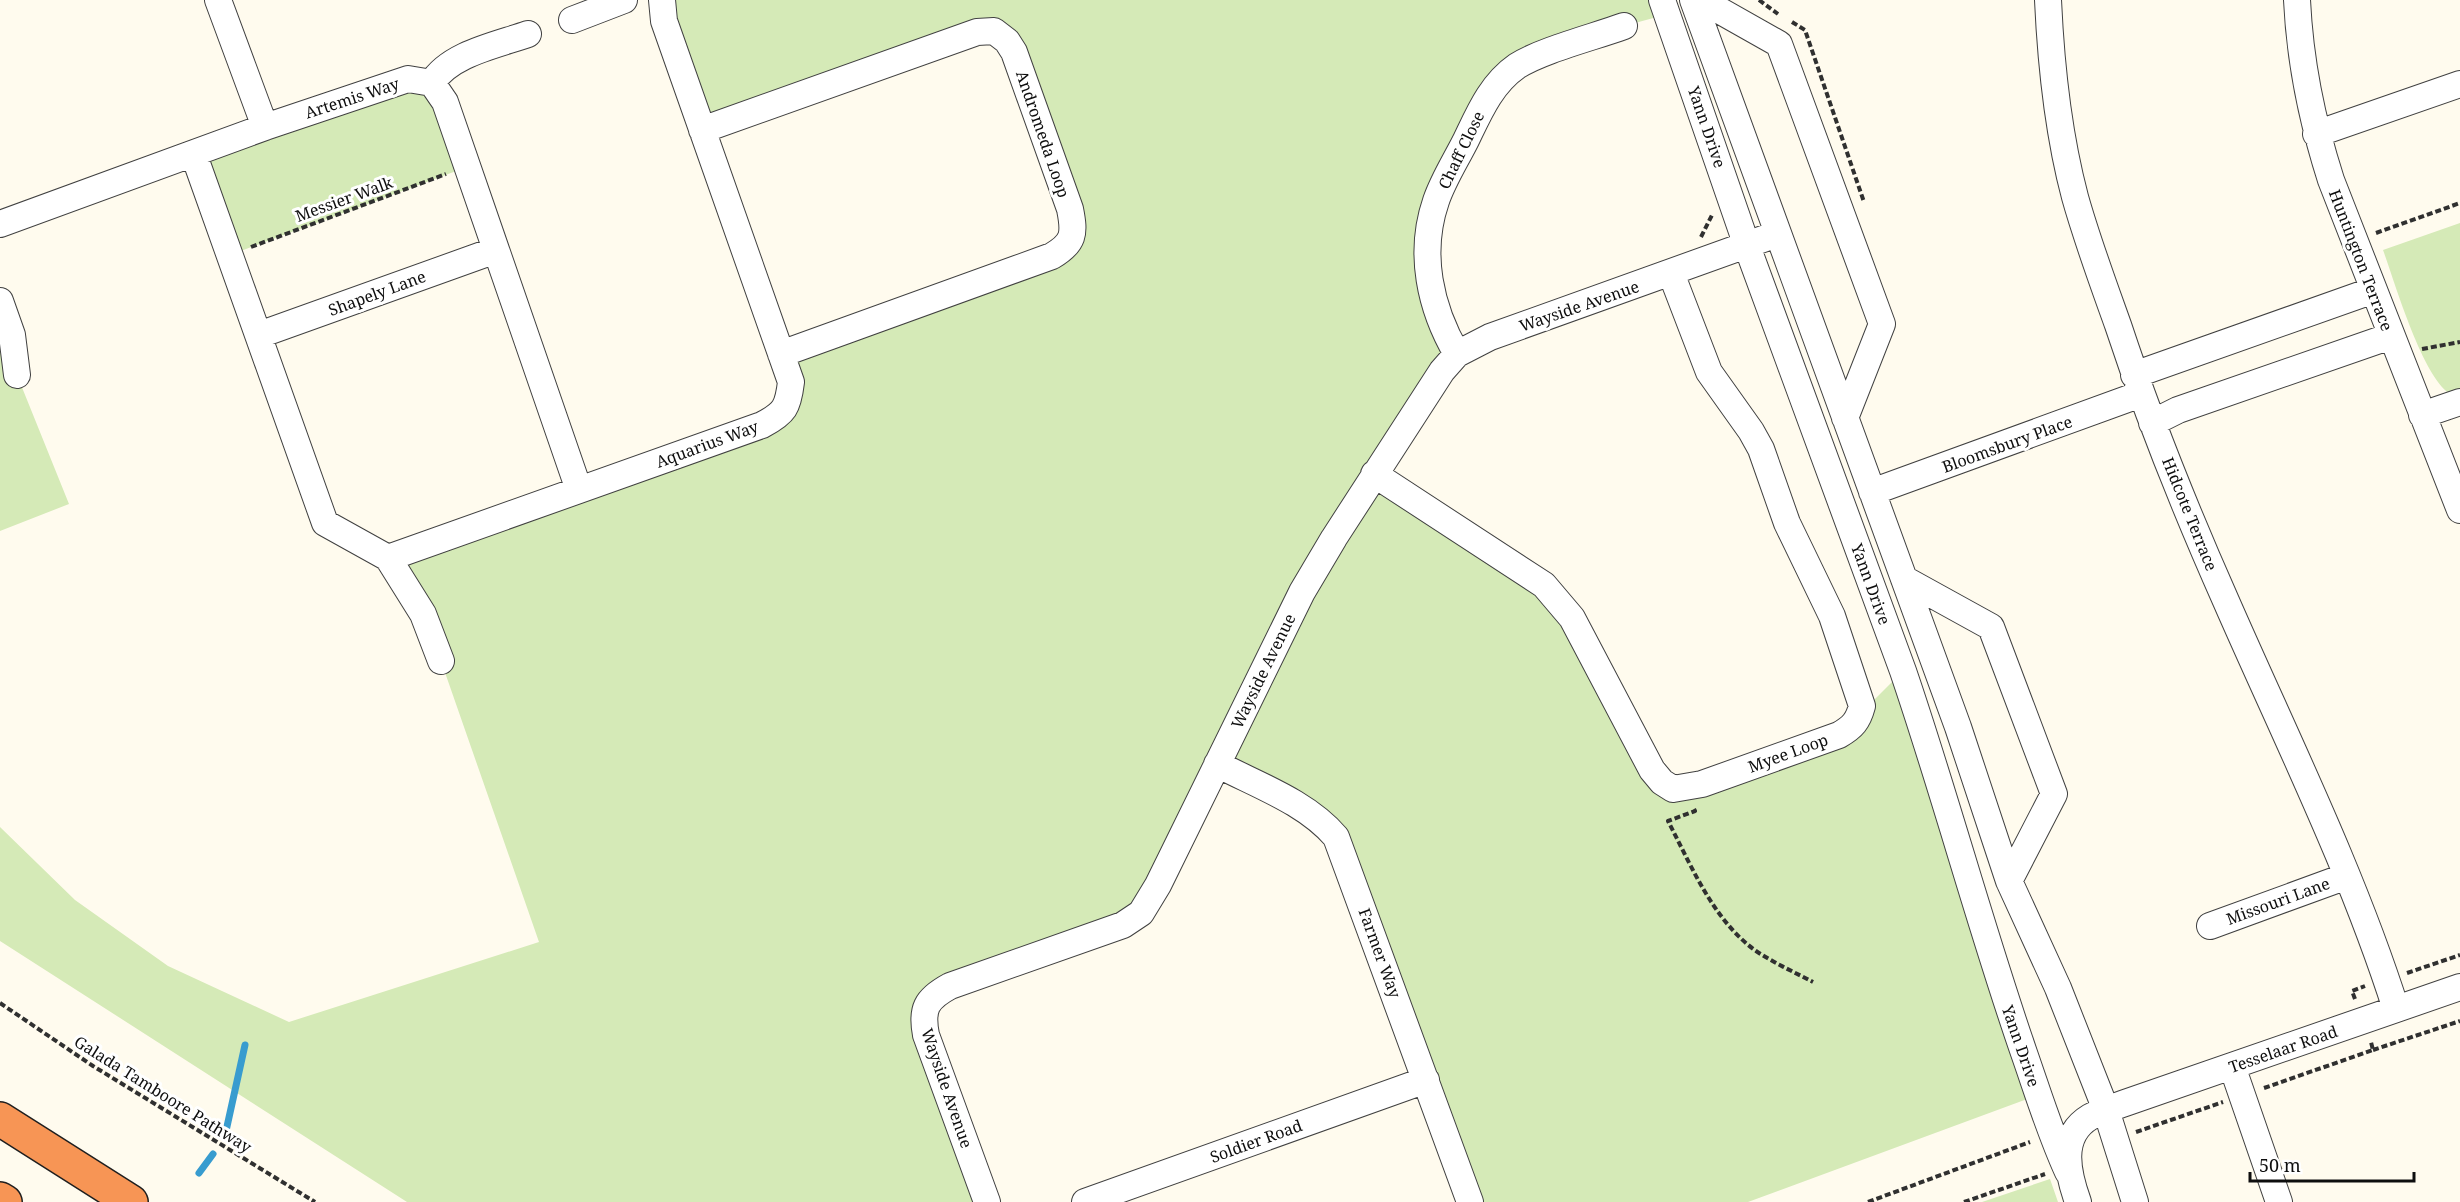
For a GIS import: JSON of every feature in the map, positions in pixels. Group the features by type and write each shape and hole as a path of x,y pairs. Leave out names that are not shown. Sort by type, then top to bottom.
{"highway":[{"path":"0,1119 131,1202"},
{"path":"0,1199 5,1202"}],"street":[{"path":"218,0 265,128"},
{"path":"572,20 624,0"},
{"name":"Aquarius Way","path":"388,558 762,425 779,416 788,403 791,382 664,21 662,0"},
{"name":"Yann Drive","path":"1662,0 1747,246 1903,670 1927,740 1991,958 2078,1202"},
{"name":"Yann Drive","path":"1693,0 1958,727 2009,880 2058,988 2106,1110 2135,1202"},
{"path":"1701,0 1779,44 1882,324 1845,418"},
{"name":"Hidcote Terrace","path":"2049,0 2055,96 2075,197 2138,385 2224,598 2292,745 2347,876 2396,1009"},
{"name":"Huntington Terrace","path":"2297,0 2306,87 2316,134 2354,240 2460,510"},
{"name":"Chaff Close","path":"1457,354 1443,331 1436,310 1426,243 1437,199 1482,107 1491,92 1518,66 1624,26"},
{"name":"Andromeda Loop","path":"702,130 977,32 994,31 1007,41 1014,52 1070,209 1073,224 1072,239 1064,249 1052,256 781,354"},
{"path":"528,34 455,60 439,72 432,83 445,102 579,490"},
{"name":"Artemis Way","path":"0,224 408,79 432,83"},
{"path":"2316,134 2460,84"},
{"path":"194,155 326,523 388,558 423,614 441,661"},
{"name":"Wayside Avenue","path":"987,1202 926,1035 925,1010 930,1000 950,986 1135,919 1153,895 1302,592 1374,474 1442,371 1457,354 1490,337 1778,234"},
{"name":"Shapely Lane","path":"259,335 496,250"},
{"name":"Myee Loop","path":"1671,273 1709,372 1761,449 1787,523 1832,615 1862,706 1859,718 1853,727 1839,735 1685,788"},
{"name":"Bloomsbury Place","path":"1872,492 2374,290"},
{"path":"0,300 12,335 17,375"},
{"path":"2152,423 2178,410 2395,346"},
{"path":"2422,415 2460,402"},
{"path":"1374,474 1529,575 1557,598 1572,618 1652,770 1662,782 1673,789 1685,788"},
{"path":"1904,579 1991,627 2054,794 2009,880"},
{"name":"Farmer Way","path":"1217,764 1301,807 1318,818 1336,837 1470,1202"},
{"name":"Missouri Lane","path":"2210,926 2347,876"},
{"name":"Tesselaar Road","path":"2068,1172 2069,1150 2078,1127 2089,1117 2460,987"},
{"path":"2232,1066 2279,1202"},
{"name":"Soldier Road","path":"1085,1202 1426,1080"}],"path":[{"name":"Messier Walk","path":"230,255 467,167"},
{"path":"2354,240 2460,203"},
{"path":"2395,346 2430,348 2460,342"},
{"path":"1685,788 1695,811 1668,821 1719,914 1735,933 1755,950 1780,966 1813,982"},
{"name":"Galada Tamboore Pathway","path":"0,1003 93,1066 315,1202"},
{"path":"2373,1050 2460,1021"},
{"path":"1868,1202 2052,1134"},
{"path":"1964,1202 2040,1176"}],"green space":[{"path":"662,0 1662,0 1668,14 1624,26 1518,66 1430,221 1457,354 1374,474 1529,575 1662,782 1839,735 1903,671 2038,1095 1748,1202 1470,1202 1342,849 1217,764 1148,905 925,1010 987,1202 407,1202 0,941 0,827 75,900 168,966 289,1022 539,942 441,661 388,558 779,416 781,354 1072,239 995,31 702,130"},
{"path":"425,81 467,167 230,255 194,155"},
{"path":"2460,223 2460,389 2449,393 2439,383 2419,349 2383,250"},
{"path":"0,301 17,375 69,504 0,531"},
{"path":"2050,1179 2058,1202 1982,1202"}],"waterway":[{"path":"226,1131 245,1045"},
{"path":"199,1173 213,1154"}]}
